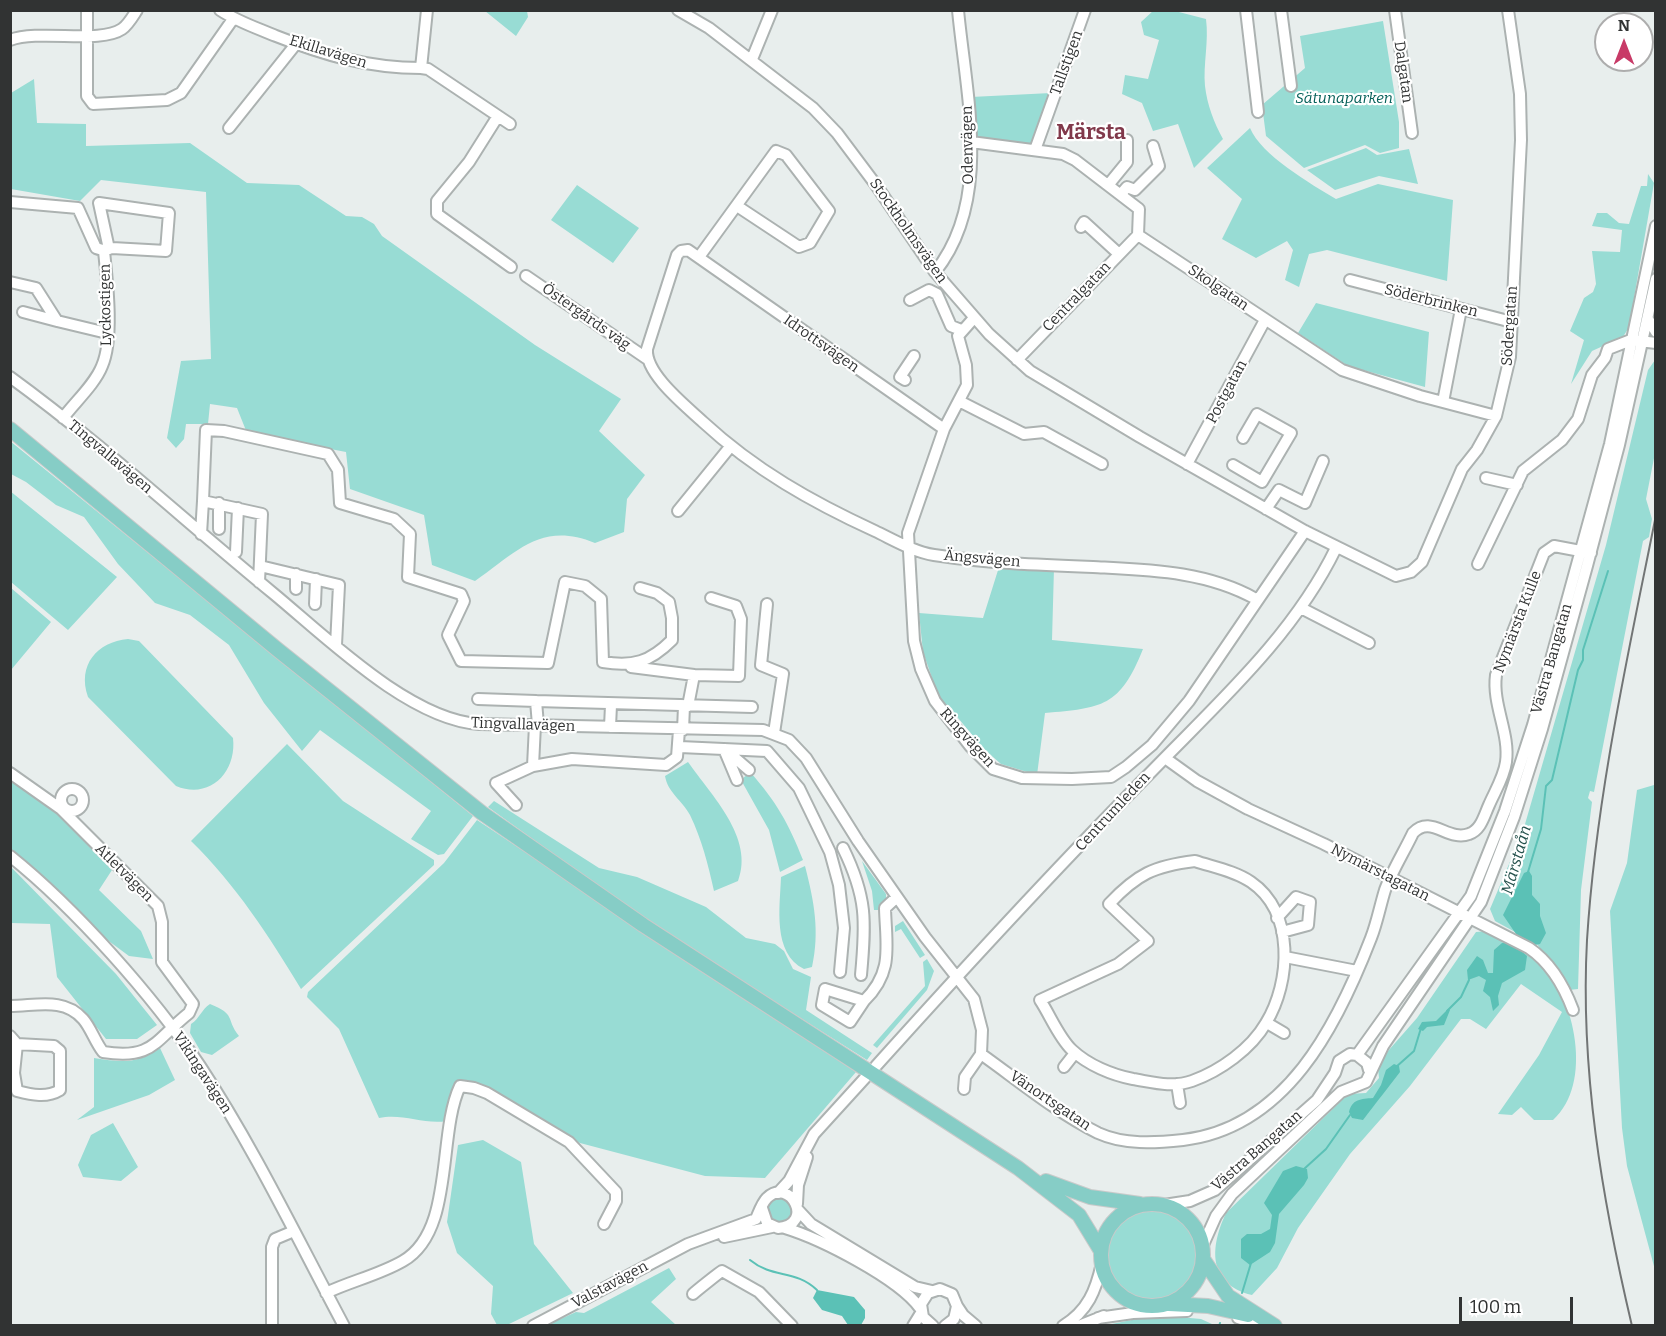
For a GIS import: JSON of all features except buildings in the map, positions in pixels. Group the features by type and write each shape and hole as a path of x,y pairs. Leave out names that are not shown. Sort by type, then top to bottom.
{"main road":[{"path":"10,429 278,650 482,813 662,938 1018,1168 1079,1215 1101,1257 1114,1289 1129,1301 1148,1306 1167,1304 1222,1309 1267,1324"},
{"path":"1018,1168 1074,1193 1142,1204 1164,1205 1185,1215 1199,1234 1203,1252 1228,1296 1267,1324"},
{"path":"1101,1257 1103,1240 1114,1221 1122,1214 1142,1204"},
{"path":"1167,1304 1181,1298 1192,1287 1200,1274 1203,1252"}],"street":[{"path":"87,10 87,96 93,104 167,100 181,93 233,19"},
{"path":"10,40 45,35 108,34 123,29 137,10"},
{"name":"Ekillavägen","path":"220,10 233,19 347,62 385,68 421,68"},
{"path":"427,10 421,68 428,69 510,124"},
{"name":"Stockholmsvägen","path":"678,10 709,28 752,59 813,108 837,133 935,272 974,318 1017,360 1056,388 1336,548"},
{"path":"752,59 772,10"},
{"name":"Odenvägen","path":"935,272 949,255 969,198 971,142 958,10"},
{"name":"Tallstigen","path":"1035,150 1085,10"},
{"path":"1246,10 1258,112"},
{"path":"1281,10 1291,86"},
{"name":"Dalgatan","path":"1395,10 1412,133"},
{"name":"Södergatan","path":"1336,548 1396,576 1411,572 1422,562 1462,469 1477,450 1496,416 1510,357 1521,104 1508,10"},
{"path":"230,128 296,44"},
{"path":"498,116 469,162 437,201 437,214 512,267"},
{"path":"1109,184 1127,162 1127,140"},
{"path":"971,142 1063,154 1075,160 1139,209 1138,235"},
{"path":"1121,194 1127,187 1135,190 1159,166 1153,146"},
{"path":"646,358 677,255 685,249 699,258 736,206 776,151 786,155 829,211 810,243 799,248 736,206"},
{"path":"10,202 78,208 96,248 107,250"},
{"name":"Lyckostigen","path":"63,418 102,368 107,353 107,250 99,203 169,213 166,251 107,250"},
{"path":"1081,227 1084,222 1119,254"},
{"name":"Västra Bangatan","path":"1164,1205 1190,1201 1215,1190 1317,1100 1335,1073 1339,1061 1344,1056 1357,1055 1471,896 1505,811 1586,552 1656,225"},
{"name":"Centralgatan","path":"1017,360 1138,235"},
{"name":"Skolgatan","path":"1138,235 1342,370 1496,416"},
{"name":"Idrottsvägen","path":"699,258 944,429"},
{"name":"Östergårds väg","path":"526,276 646,358"},
{"name":"Västra Bangatan","path":"1203,1252 1216,1216 1232,1194 1347,1088 1354,1089 1365,1082 1383,1046 1472,918 1485,892 1532,762 1586,552 1643,345 1656,279"},
{"name":"Söderbrinken","path":"1350,280 1512,322"},
{"path":"10,282 36,288 57,321"},
{"path":"910,300 929,290 937,294 951,326 962,330 974,318"},
{"path":"1443,402 1461,309"},
{"path":"23,312 107,333"},
{"path":"1648,319 1656,332"},
{"name":"Postgatan","path":"1187,464 1265,320"},
{"name":"Ringvägen","path":"962,330 957,341 968,376 959,401 944,429 909,523 907,546 914,641 921,669 935,701 970,746 993,769 1022,778 1111,777 1126,768 1152,745 1189,701 1256,599 1305,531"},
{"path":"1478,564 1523,471 1570,430 1582,410 1592,375 1605,358 1608,349 1656,343"},
{"path":"1643,345 1656,350"},
{"path":"905,380 900,377 914,356"},
{"name":"Ängsvägen","path":"646,358 674,396 730,447 780,481 839,514 907,546 932,554 977,560 1147,570 1207,578 1232,586 1256,599"},
{"name":"Tingvallavägen","path":"10,376 336,645 395,689 443,716 464,723 681,730 764,730 789,740 806,758 858,841 897,897 974,999 982,1030 981,1054"},
{"path":"959,401 1024,434 1044,432 1102,464"},
{"path":"1233,465 1262,482 1290,433 1257,414 1243,438"},
{"path":"201,534 206,430 224,431 328,454 338,470 340,502 394,519 410,534 408,576 461,594 464,601 448,635 461,661 548,663 566,582 585,586 601,599 603,662 694,675 739,676 741,619 736,606 711,598"},
{"path":"678,511 730,447"},
{"path":"1266,509 1279,490 1305,503 1323,461"},
{"path":"1486,478 1517,485"},
{"path":"203,501 262,514 260,582"},
{"path":"219,503 219,529"},
{"path":"236,552 238,508"},
{"name":"Nymärsta Kulle","path":"1391,878 1418,828 1431,826 1455,836 1467,835 1480,826 1507,760 1495,684 1500,664 1544,553 1554,546 1586,552"},
{"name":"Centrumleden","path":"876,1066 1229,691 1301,608 1321,580 1336,548"},
{"path":"260,566 339,585 336,645"},
{"path":"296,574 296,589"},
{"path":"315,604 316,579"},
{"path":"624,666 642,662 661,651 672,640 669,602 657,593 640,588"},
{"path":"767,604 761,664 783,674 774,733"},
{"path":"1301,608 1369,643"},
{"path":"516,805 496,783 533,766 572,759 666,765 676,757 680,747 681,730 694,675"},
{"path":"478,699 611,705 752,707"},
{"path":"533,766 537,725 536,702"},
{"path":"610,728 611,705"},
{"path":"680,747 767,751 799,788 830,852 839,885 844,928 840,972"},
{"path":"724,749 749,770"},
{"path":"724,749 737,780"},
{"name":"Nymärstagatan","path":"1165,758 1197,781 1248,809 1472,918 1537,953 1553,971 1566,992 1573,1010"},
{"name":"Atletvägen","path":"10,773 46,797 69,817 158,906 162,922 162,962 192,1004 189,1012 172,1027"},
{"path":"46,797 73,788 82,794 84,801 80,808 69,817"},
{"path":"66,790 61,796 63,807 74,811 80,808"},
{"path":"830,852 858,841"},
{"path":"843,848 858,879 866,925 861,975"},
{"name":"Vikingavägen","path":"10,856 102,946 172,1027 228,1112 344,1326"},
{"path":"1195,861 1251,882 1273,907 1277,918 1282,933 1285,957 1284,977 1267,1023 1245,1050 1191,1081 1177,1084 1123,1077 1095,1066 1075,1053 1040,1000 1118,964 1148,941 1109,904 1131,881 1170,864 1195,861"},
{"name":"Vänortsgatan","path":"981,1054 1048,1103 1099,1133 1122,1141 1153,1142 1202,1137 1224,1131 1252,1117 1285,1091 1331,1027 1359,968 1391,878"},
{"path":"864,1001 878,987 886,965 885,908 897,897"},
{"path":"1277,918 1296,897 1310,902 1308,924 1282,933"},
{"path":"1285,957 1359,968"},
{"path":"10,1006 51,1004 70,1007 85,1021 92,1039 103,1052 126,1055 148,1048 172,1027"},
{"path":"1267,1023 1284,1033"},
{"path":"14,1040 54,1046 60,1051 60,1089 52,1095 30,1095 17,1091 14,1073 14,1040"},
{"path":"1064,1067 1075,1053"},
{"path":"964,1089 965,1077 981,1054"},
{"path":"1357,1055 1367,1063 1369,1070"},
{"path":"1335,1073 1341,1085 1347,1088"},
{"path":"865,1078 814,1134 789,1181 778,1193 767,1198 762,1208 764,1219 772,1227 785,1228 831,1246 870,1269 909,1296 926,1321 933,1326"},
{"path":"1177,1084 1180,1103"},
{"path":"326,1293 404,1261 423,1242 434,1217 460,1086 487,1093 569,1142 616,1192 616,1201 604,1224"},
{"path":"785,1228 795,1220 798,1185 814,1134"},
{"path":"778,1193 790,1196 797,1207 819,1229 915,1287 948,1292 955,1298 963,1315 976,1326"},
{"name":"Valstavägen","path":"533,1326 688,1244 756,1219 762,1208"},
{"name":"Valstavägen","path":"688,1244 772,1227"},
{"path":"272,1326 272,1246 275,1239 294,1231"},
{"path":"1063,1326 1075,1318 1089,1302 1101,1257"},
{"path":"693,1294 700,1287 709,1284 716,1273 722,1271 759,1292 792,1326"},
{"path":"913,1326 921,1311 922,1300 932,1291"},
{"path":"945,1326 954,1319 957,1306"},
{"path":"1079,1326 1098,1318 1148,1306"},
{"path":"1098,1318 1133,1313 1194,1311 1267,1324"}],"green space":[{"path":"1154,10 1175,11 1206,19 1205,86 1211,113 1223,139 1194,168 1178,124 1153,131 1142,103 1122,94 1125,75 1148,79 1159,40 1144,35 1141,22"},
{"path":"485,11 527,11 528,17 516,36"},
{"name":"Sätunaparken","path":"1383,21 1399,122 1399,148 1380,153 1365,145 1304,168 1266,136 1262,105 1305,68 1300,36"},
{"path":"34,79 37,123 86,124 86,146 190,143 247,183 299,185 346,216 362,217 374,224 382,236 535,345 621,399 599,431 645,475 627,499 624,532 595,543 576,537 544,538 517,550 475,581 432,565 424,515 350,489 346,452 247,433 237,408 210,404 208,424 186,424 184,439 176,448 167,438 181,361 211,359 206,192 101,180 80,201 11,189 11,93"},
{"path":"1051,93 1031,144 975,137 971,97"},
{"path":"1250,128 1275,158 1336,199 1378,184 1453,200 1447,281 1327,250 1309,254 1299,287 1285,280 1293,250 1287,241 1256,258 1222,239 1242,199 1207,168"},
{"path":"1366,148 1377,155 1409,149 1418,184 1379,176 1335,190 1307,170"},
{"path":"1648,174 1654,183 1629,327 1623,337 1592,351 1571,384 1584,340 1570,331 1584,298 1593,292 1596,284 1592,251 1620,252 1622,230 1592,226 1597,213 1607,213 1619,223 1629,224 1641,186 1647,186"},
{"path":"577,185 639,228 613,263 551,220"},
{"path":"1316,303 1429,332 1425,387 1348,366 1298,333"},
{"path":"1655,360 1655,453 1646,499 1652,519 1649,537 1643,541 1594,792 1590,791 1588,798 1592,802 1581,890 1578,989 1569,990 1537,944 1495,921 1490,909 1523,831 1606,545 1648,370"},
{"path":"10,441 473,816 444,854 438,855 411,839 431,811 320,730 302,751 264,703 229,645 190,615 155,603 118,564 84,517 56,505 26,482 11,474"},
{"path":"10,491 117,577 68,630 11,582"},
{"path":"999,567 1054,568 1052,640 1143,649 1126,683 1107,701 1081,709 1045,713 1037,775 1001,764 984,749 953,712 950,712 938,695 923,652 919,613 983,618"},
{"path":"11,588 51,622 11,670"},
{"path":"128,639 139,641 233,738 231,762 219,780 210,786 188,789 176,786 88,697 85,675 92,657 107,645"},
{"path":"287,744 343,801 434,860 434,865 301,989 251,912 223,875 191,841"},
{"path":"688,762 728,818 741,849 742,865 738,881 714,891 694,824 687,810 672,792 665,776"},
{"path":"750,772 781,813 803,860 780,872 769,830 741,780"},
{"path":"10,775 47,803 112,870 99,890 141,931 153,959 129,956 106,939 11,849"},
{"path":"1655,782 1655,1270 1627,1166 1622,1128 1610,911 1627,863 1637,790 1654,785"},
{"path":"494,801 599,868 637,877 706,907 746,938 775,944 784,951 793,969 811,977 806,1010 872,1053 867,1060 648,922 488,807"},
{"path":"477,820 856,1072 765,1178 705,1176 580,1143 480,1084 456,1082 447,1121 379,1118 339,1029 307,997 308,992 444,863"},
{"path":"862,861 886,894 881,910 874,910 872,891"},
{"path":"10,866 116,974 157,1025 137,1039 106,1039 57,977 50,924 11,923"},
{"path":"805,866 813,904 816,941 812,967 804,969 794,962 787,952 782,941 779,915 781,877"},
{"path":"903,921 925,955 920,958 901,929 895,932 895,926"},
{"path":"1488,931 1516,943 1535,956 1552,977 1563,996 1575,1040 1576,1063 1573,1085 1566,1104 1553,1120 1534,1120 1521,1107 1512,1115 1498,1114 1539,1055 1562,1012 1521,984 1486,1029 1470,1019 1461,1019 1410,1086 1350,1154 1298,1228 1277,1268 1252,1295 1237,1290 1220,1273 1216,1263 1217,1239 1226,1213 1348,1094 1366,1093 1379,1078 1378,1068 1388,1051 1417,1018 1476,932"},
{"path":"927,959 934,971 927,990 877,1048 873,1045 925,986 923,962"},
{"path":"210,1004 227,1014 239,1036 212,1055 201,1052 190,1033 191,1024"},
{"path":"160,1048 175,1080 149,1095 77,1120 94,1107 94,1058 112,1061 136,1060"},
{"path":"113,1123 138,1167 121,1181 83,1177 78,1165 91,1135"},
{"path":"483,1140 521,1162 534,1244 573,1293 507,1325 497,1325 491,1314 493,1286 457,1253 447,1222 458,1145"},
{"path":"780,1197 789,1201 793,1210 789,1219 780,1223 771,1219 767,1210 771,1201"},
{"path":"1152,1211 1169,1214 1184,1224 1194,1239 1197,1256 1194,1273 1184,1288 1169,1298 1152,1301 1135,1298 1120,1288 1110,1273 1107,1256 1110,1239 1120,1224 1135,1214"},
{"path":"669,1268 676,1279 651,1302 676,1325 545,1326 576,1312 584,1313"},
{"path":"1156,1315 1201,1319 1212,1324 1102,1326"}],"shaded area":[{"path":"1529,871 1532,876 1532,895 1540,904 1540,916 1546,933 1540,944 1535,945 1523,939 1517,947 1527,956 1525,970 1502,983 1498,996 1499,1005 1493,1011 1490,997 1483,991 1486,980 1479,976 1468,980 1467,970 1477,956 1483,960 1488,973 1493,973 1494,950 1502,943 1510,943 1516,934 1503,915 1524,873"},
{"path":"1448,1009 1450,1010 1444,1025 1427,1027 1423,1031 1418,1029 1422,1022 1436,1021"},
{"path":"1394,1064 1399,1066 1400,1072 1363,1120 1352,1118 1349,1112 1352,1104 1361,1099 1373,1098 1386,1070"},
{"path":"1296,1166 1307,1169 1308,1178 1279,1214 1275,1243 1270,1252 1250,1265 1241,1258 1241,1239 1247,1234 1261,1234 1270,1229 1272,1215 1264,1203 1283,1171"},
{"path":"817,1290 854,1297 865,1310 865,1318 861,1325 848,1325 842,1316 822,1310 813,1298"}],"waterway":[{"name":"Märstaån","path":"1528,872 1541,829 1546,786 1552,780 1578,670 1583,660 1583,650 1608,571"},
{"name":"Märstaån","path":"1447,1011 1461,997 1469,980"},
{"name":"Märstaån","path":"1396,1067 1414,1051 1421,1028"},
{"name":"Märstaån","path":"1304,1169 1326,1149 1350,1115"},
{"path":"750,1260 767,1270 809,1283 817,1290"},
{"name":"Märstaån","path":"1242,1293 1251,1263"}],"railway":[{"path":"1632,1326 1611,1230 1590,1086 1586,989 1587,940 1591,886 1605,780 1656,515"}],"district":[{"name":"Märsta","path":"1091,133"}]}
